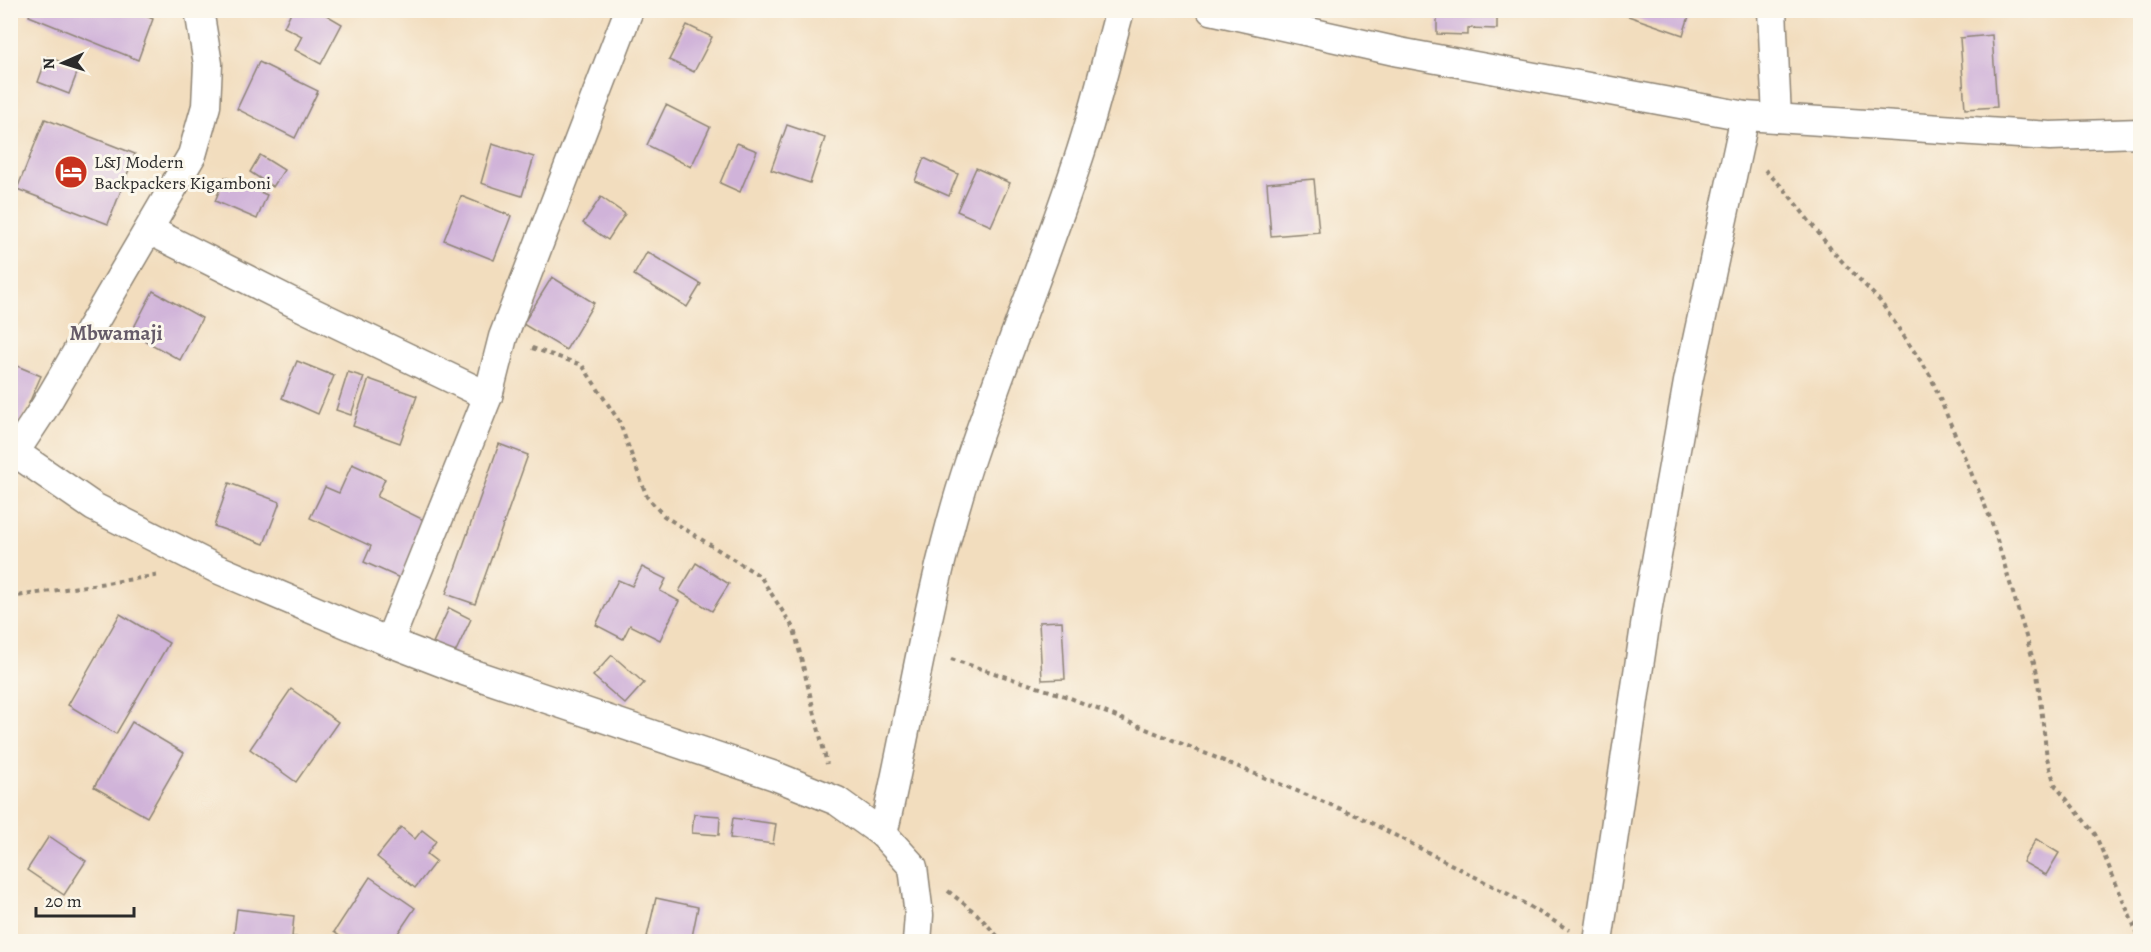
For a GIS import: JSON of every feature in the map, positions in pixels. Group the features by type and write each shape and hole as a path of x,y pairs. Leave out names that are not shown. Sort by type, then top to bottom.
{"street":[{"path":"199,10 208,64 206,106 192,155 44,408 13,450 94,507 215,568 389,642 464,671 775,776 837,801 883,834 913,867 919,915 917,942"},
{"path":"389,642 488,396 503,338 629,10"},
{"path":"883,834 905,740 919,651 969,464 1082,150 1120,10"},
{"path":"1211,10 1399,52 1745,116 2050,136 2140,133"},
{"path":"1772,10 1777,118"},
{"path":"1588,939 1688,382 1745,116"},
{"path":"149,230 306,309 488,396"}],"path":[{"path":"1739,143 1785,190 1834,253 1880,301 1930,375 1991,520 2028,640 2037,673 2047,758 2055,785 2095,834 2140,939"},
{"path":"503,338 582,365 619,422 647,497 664,516 760,576 794,629 837,801"},
{"path":"10,597 215,568"},
{"path":"919,651 1068,697 1358,816 1510,895 1588,939"},
{"path":"913,867 976,914 1004,942"}],"building":[{"path":"31,10 132,10 153,19 138,60 29,16"},
{"path":"292,10 318,10 342,24 321,64 295,50 302,36 284,27"},
{"path":"1437,10 1497,10 1497,29 1468,28 1468,35 1437,34"},
{"path":"1611,10 1691,10 1683,35"},
{"path":"687,25 712,37 694,72 669,60"},
{"path":"1992,35 1997,107 1965,109 1960,38"},
{"path":"47,57 79,68 69,94 38,82"},
{"path":"259,62 318,91 295,138 237,109"},
{"path":"666,105 710,127 691,167 647,145"},
{"path":"45,119 135,154 108,224 17,189"},
{"path":"787,125 825,138 810,183 771,170"},
{"path":"737,143 757,151 740,192 720,183"},
{"path":"492,144 534,157 522,196 481,183"},
{"path":"260,155 284,170 273,187 250,172"},
{"path":"924,158 958,174 949,196 915,181"},
{"path":"976,168 1010,183 991,226 957,211"},
{"path":"225,177 267,195 257,219 215,201"},
{"path":"1314,179 1319,232 1271,236 1267,183"},
{"path":"461,196 511,216 494,260 444,240"},
{"path":"601,197 625,214 608,240 583,223"},
{"path":"647,252 701,284 687,307 634,275"},
{"path":"552,277 594,303 566,350 523,324"},
{"path":"153,291 202,318 180,360 131,333"},
{"path":"297,361 334,376 318,414 282,398"},
{"path":"10,363 41,376 18,428 10,425"},
{"path":"348,372 364,377 351,415 336,410"},
{"path":"369,379 417,396 400,443 353,426"},
{"path":"499,444 528,455 475,604 446,594"},
{"path":"352,464 385,479 377,497 428,522 402,579 364,562 371,546 310,518 325,487 339,493"},
{"path":"229,483 280,502 264,544 214,526"},
{"path":"696,563 729,584 712,611 679,591"},
{"path":"642,567 666,579 660,591 679,601 660,640 630,625 623,639 596,625 618,580 632,586"},
{"path":"449,608 471,619 454,655 432,645"},
{"path":"120,614 169,643 116,734 68,705"},
{"path":"1062,621 1065,679 1042,680 1039,622"},
{"path":"612,655 644,683 625,704 593,676"},
{"path":"291,689 338,722 296,782 250,749"},
{"path":"132,722 184,753 147,817 94,787"},
{"path":"694,814 720,816 719,835 692,833"},
{"path":"733,818 776,824 773,844 730,838"},
{"path":"401,827 415,839 422,830 436,841 427,854 436,861 415,888 377,857"},
{"path":"49,836 86,861 64,895 27,870"},
{"path":"2036,839 2059,853 2046,875 2023,862"},
{"path":"370,877 415,908 392,942 348,942 334,932"},
{"path":"656,898 698,907 691,942 646,941"},
{"path":"237,909 294,916 292,937 296,937 295,942 233,942"}],"place":[{"name":"L&J Modern Backpackers Kigamboni","path":"71,172"}],"district":[{"name":"Mbwamaji","path":"116,333"}]}
